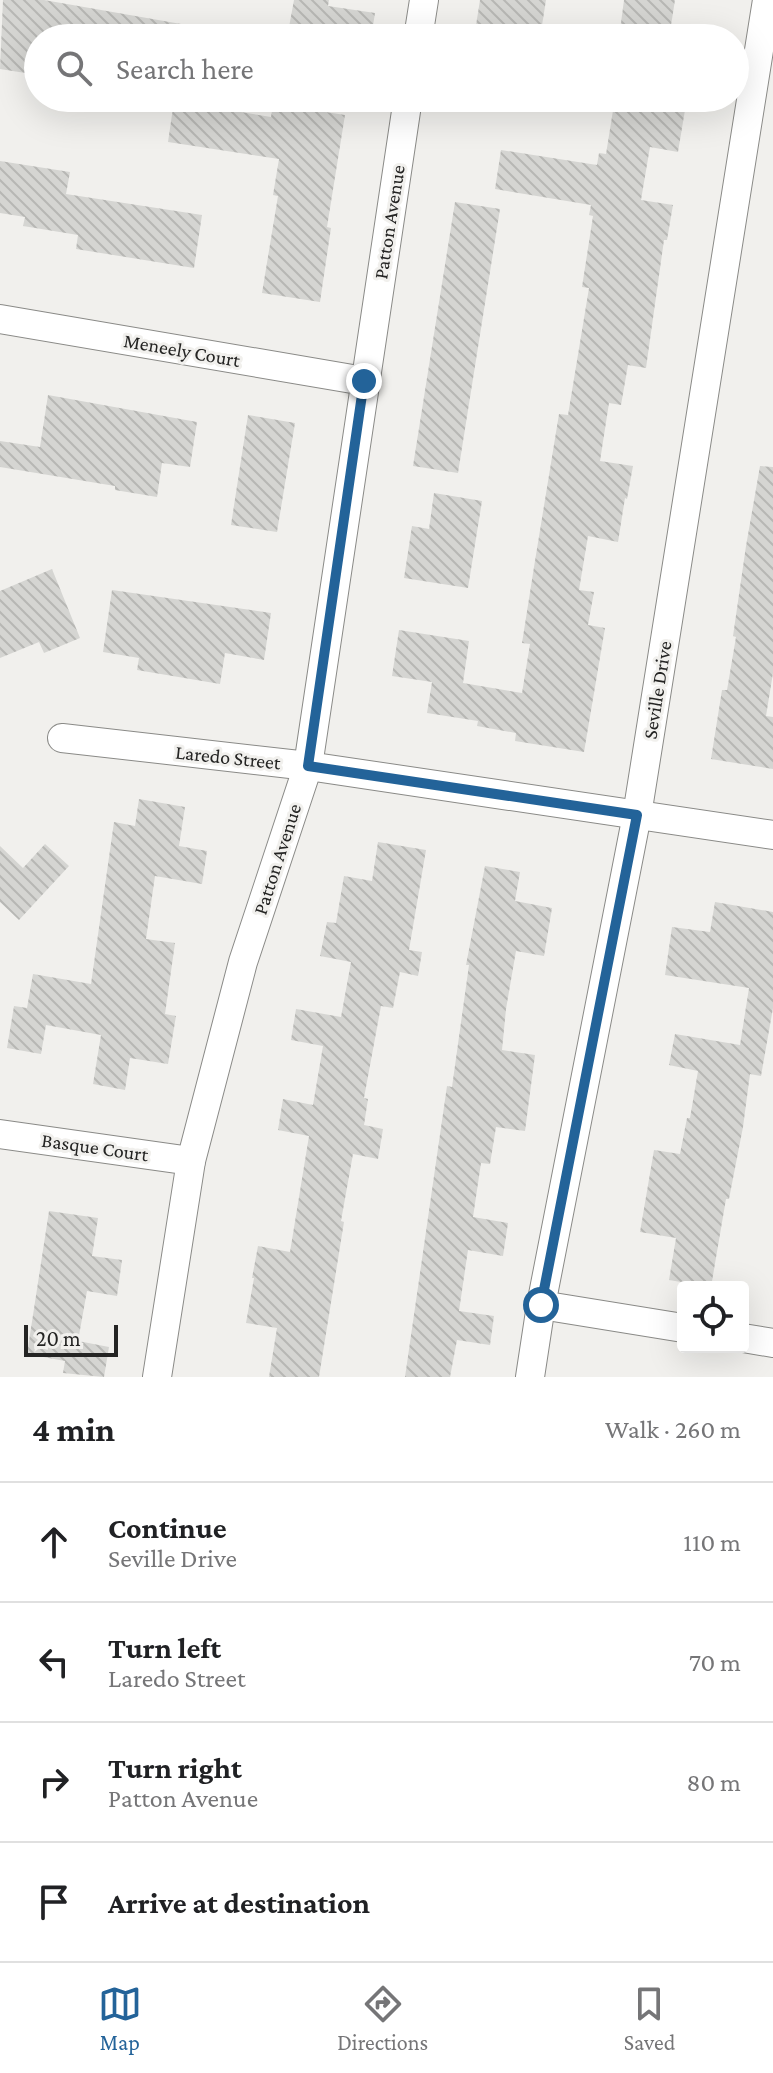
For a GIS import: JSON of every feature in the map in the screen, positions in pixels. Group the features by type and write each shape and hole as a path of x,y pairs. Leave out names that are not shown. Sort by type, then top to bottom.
{"street":[{"path":"420,24 424,0"},
{"name":"Seville Drive","path":"530,1377 541,1305 637,815 767,0"},
{"name":"Patton Avenue","path":"157,1377 191,1161 243,962 308,766 406,112"},
{"name":"Meneely Court","path":"0,319 364,381"},
{"name":"Laredo Street","path":"62,738 308,766 773,835"},
{"name":"Basque Court","path":"0,1134 191,1161"},
{"path":"541,1305 677,1327"},
{"path":"749,1339 773,1343"}],"building":[{"path":"3,0 44,0 181,24 24,24 24,73 0,69"},
{"path":"294,0 329,0 328,6 375,13 373,24 290,24"},
{"path":"480,0 546,0 542,24 476,24"},
{"path":"624,0 675,0 671,24 621,24"},
{"path":"172,112 241,112 271,117 272,112 345,115 327,227 331,228 320,302 262,293 278,196 273,195 279,159 168,142"},
{"path":"613,112 685,112 678,152 650,147 641,200 673,205 667,240 664,240 646,368 628,365 621,405 609,403 600,461 633,466 618,542 588,536 579,590 594,592 588,625 605,628 584,752 515,741 516,733 477,726 478,721 427,713 432,682 392,676 399,630 469,641 463,683 522,693 530,644 522,643 559,414 568,415 589,288 582,287 593,216 589,215 591,205 495,189 501,150 597,165 599,153 606,154"},
{"path":"0,161 70,172 66,194 202,215 194,268 76,249 78,235 23,226 25,217 0,213"},
{"path":"455,202 500,209 458,473 413,466"},
{"path":"48,395 197,422 190,467 162,463 157,497 115,490 115,486 0,467 0,441 40,447"},
{"path":"248,415 295,423 277,532 231,525"},
{"path":"760,466 773,467 773,673 766,716 773,717 773,769 711,759 722,690 727,690 736,637 733,636"},
{"path":"434,493 482,501 468,588 404,578 412,526 429,529"},
{"path":"52,569 80,638 44,653 39,642 0,658 0,591"},
{"path":"112,590 271,613 264,660 225,653 220,684 137,670 139,658 103,652"},
{"path":"139,799 185,807 179,846 207,851 202,884 155,876 146,939 175,943 165,1014 176,1016 168,1064 130,1058 125,1090 93,1084 101,1035 46,1025 41,1054 7,1048 14,1006 27,1008 33,974 91,984 114,822 135,826"},
{"path":"378,842 426,850 409,950 422,952 418,976 400,972 393,1008 381,1006 364,1098 368,1099 364,1125 383,1129 378,1159 353,1154 319,1377 269,1377 277,1328 246,1323 252,1278 258,1246 290,1252 309,1136 278,1130 283,1099 313,1105 323,1046 291,1040 296,1009 341,1017 351,962 320,956 327,922 336,923 344,876 372,881"},
{"path":"45,844 69,866 19,920 0,902 0,846 23,868"},
{"path":"485,866 520,872 515,901 552,908 544,956 516,951 506,1009 502,1050 535,1055 525,1131 496,1127 490,1164 481,1163 473,1217 508,1223 503,1256 468,1250 459,1311 494,1316 490,1345 457,1340 450,1377 405,1377 447,1086 452,1087 469,965 466,965"},
{"path":"715,902 773,912 773,1008 761,1076 750,1074 743,1127 729,1199 726,1199 712,1281 677,1281 669,1280 676,1238 640,1232 654,1150 680,1154 687,1118 690,1118 698,1071 669,1065 675,1034 740,1045 749,988 665,975 672,927 710,932"},
{"path":"49,1211 98,1218 92,1256 122,1260 117,1296 87,1291 78,1341 109,1347 104,1377 63,1373 65,1361 27,1354"}],"route":[{"path":"364,381 308,766 637,815 541,1305"}]}
